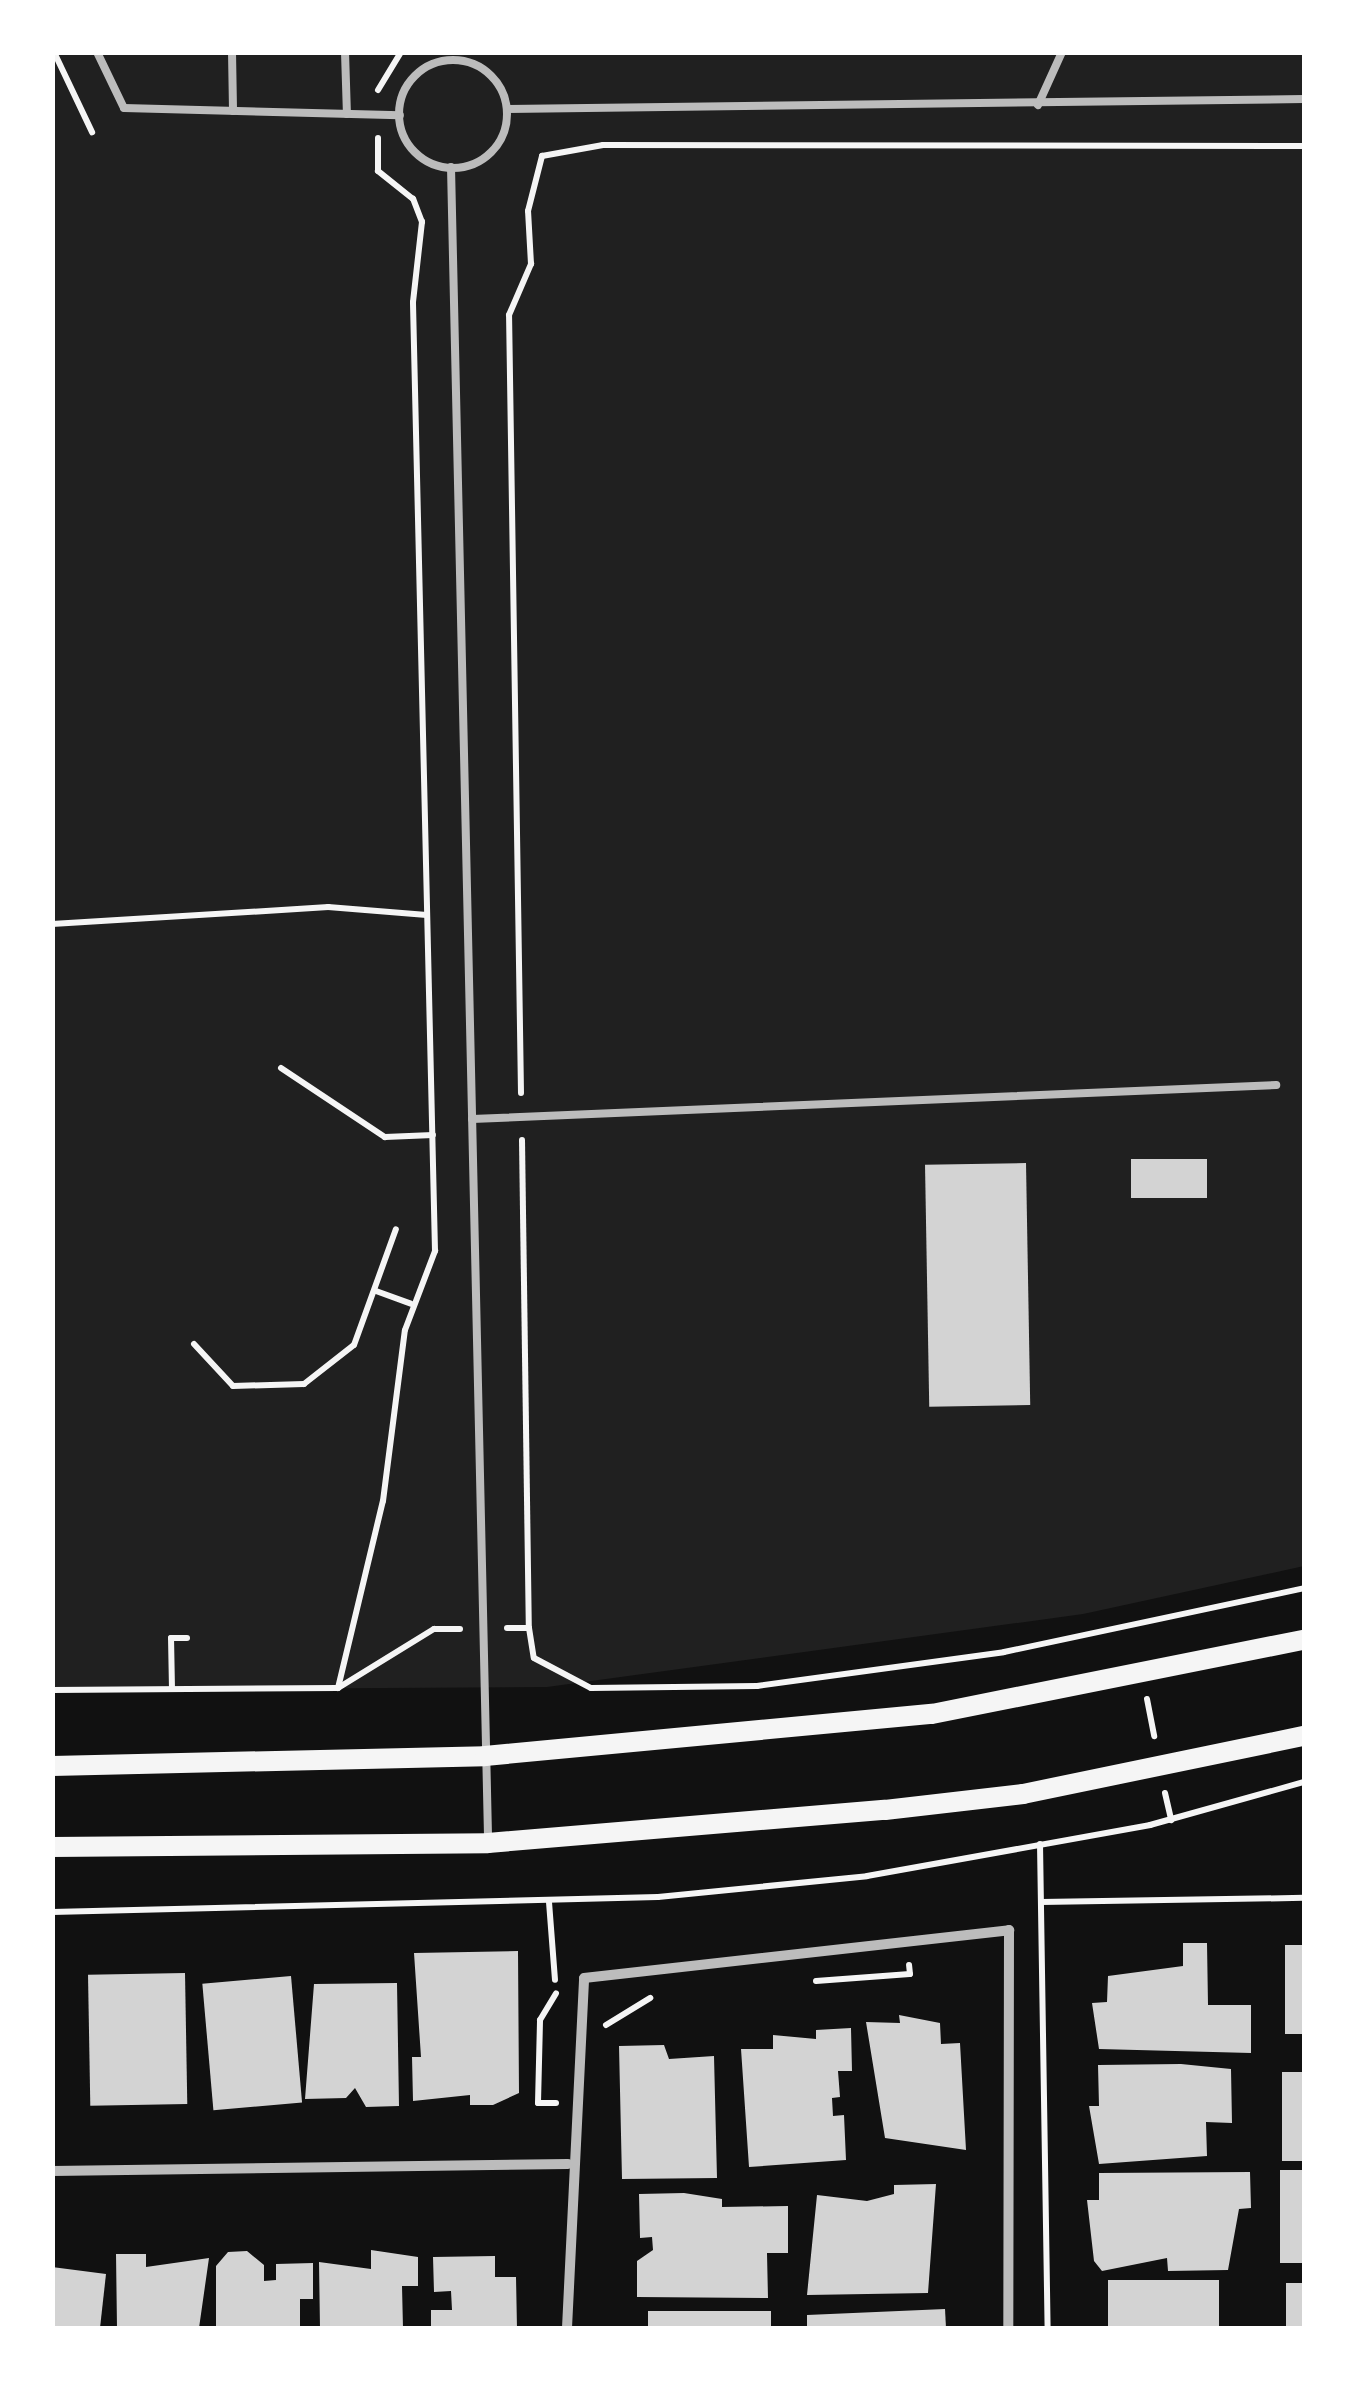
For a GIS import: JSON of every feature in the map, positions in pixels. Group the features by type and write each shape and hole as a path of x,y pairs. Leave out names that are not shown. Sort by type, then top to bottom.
{"main road":[{"path":"52,1766 486,1756 932,1714 1304,1640"},
{"path":"52,1847 488,1843 1004,1796 1304,1736"}],"street":[{"path":"567,2328 568,2164 584,1978 1009,1930 1008,2328"},
{"path":"52,2171 568,2164"}],"lane":[{"path":"97,52 124,108 400,114"},
{"path":"232,52 233,110"},
{"path":"345,52 347,114"},
{"path":"1038,105 1062,52"},
{"path":"455,56 480,66 508,109 488,156 451,167 416,154 400,114 409,81 455,56"},
{"path":"508,109 1304,100"},
{"path":"451,167 488,1843"},
{"path":"472,1119 1276,1085"}],"path":[{"path":"54,52 92,132"},
{"path":"338,1688 383,1501 411,1304 435,1251 412,302 422,222 413,199 378,170 378,78 401,52"},
{"path":"1304,146 603,144 542,156 528,211 531,264 509,315 529,1628 534,1658 572,1682 719,1688 1004,1652 1304,1588"},
{"path":"52,924 328,907 427,915"},
{"path":"281,1068 385,1137 432,1135"},
{"path":"194,1344 234,1386 304,1384 346,1359 376,1291 396,1229"},
{"path":"376,1291 411,1304"},
{"path":"1132,1624 1171,1820"},
{"path":"52,1690 338,1688 434,1629 529,1628"},
{"path":"172,1690 172,1638 187,1638"},
{"path":"52,1912 549,1902 867,1876 1171,1820 1304,1782"},
{"path":"1040,1844 1048,2328"},
{"path":"1041,1902 1304,1898"},
{"path":"549,1902 556,1994 540,2020 538,2103 574,2103"},
{"path":"794,1983 910,1974 909,1941"},
{"path":"601,2036 624,2009 658,1994"}],"shaded area":[{"path":"52,53 1304,53 1304,1566 1083,1614 547,1687 53,1690"}],"building":[{"path":"1131,1159 1207,1159 1207,1198 1131,1198"},
{"path":"1026,1163 1030,1405 929,1407 925,1165"},
{"path":"1183,1943 1207,1943 1208,2005 1251,2005 1251,2053 1099,2049 1092,2003 1107,2002 1108,1976 1183,1966"},
{"path":"1285,1945 1304,1945 1304,2034 1285,2034"},
{"path":"518,1951 519,2093 493,2105 470,2105 470,2095 413,2101 412,2057 421,2057 414,1953"},
{"path":"185,1973 187,2104 90,2106 88,1975"},
{"path":"291,1976 302,2103 213,2110 202,1984"},
{"path":"397,1983 399,2106 366,2107 355,2088 346,2098 305,2099 314,1984"},
{"path":"899,2015 940,2023 941,2044 960,2043 966,2150 885,2138 866,2022 900,2023"},
{"path":"851,2028 852,2071 838,2071 840,2097 832,2098 833,2116 844,2115 846,2160 749,2167 741,2049 773,2049 773,2035 816,2039 816,2030"},
{"path":"664,2045 669,2059 714,2056 717,2178 622,2179 619,2046"},
{"path":"1181,2064 1231,2069 1232,2123 1206,2122 1207,2156 1099,2164 1089,2106 1099,2106 1098,2065"},
{"path":"1282,2072 1304,2072 1304,2161 1282,2161"},
{"path":"1280,2170 1304,2170 1304,2263 1280,2263"},
{"path":"1250,2172 1251,2208 1239,2209 1228,2270 1168,2271 1167,2258 1102,2271 1094,2261 1087,2200 1099,2200 1099,2173"},
{"path":"936,2184 928,2293 807,2295 817,2195 867,2201 894,2194 894,2185"},
{"path":"684,2193 722,2199 722,2207 788,2206 788,2253 767,2253 768,2298 637,2297 637,2261 653,2250 652,2237 640,2238 639,2194"},
{"path":"371,2250 418,2257 418,2286 402,2286 403,2328 320,2328 319,2262 371,2269"},
{"path":"247,2251 264,2265 264,2281 276,2280 276,2264 313,2263 313,2299 300,2299 300,2328 216,2328 216,2266 228,2252"},
{"path":"116,2254 146,2254 146,2267 209,2258 199,2328 117,2328"},
{"path":"495,2256 495,2277 516,2277 517,2328 431,2328 431,2310 452,2310 451,2291 434,2292 433,2257"},
{"path":"52,2267 106,2274 100,2328 52,2328"},
{"path":"1108,2280 1219,2280 1219,2328 1108,2328"},
{"path":"1286,2283 1304,2283 1304,2328 1286,2328"},
{"path":"945,2309 946,2328 807,2328 807,2315"},
{"path":"648,2311 771,2311 771,2328 648,2328"}]}
